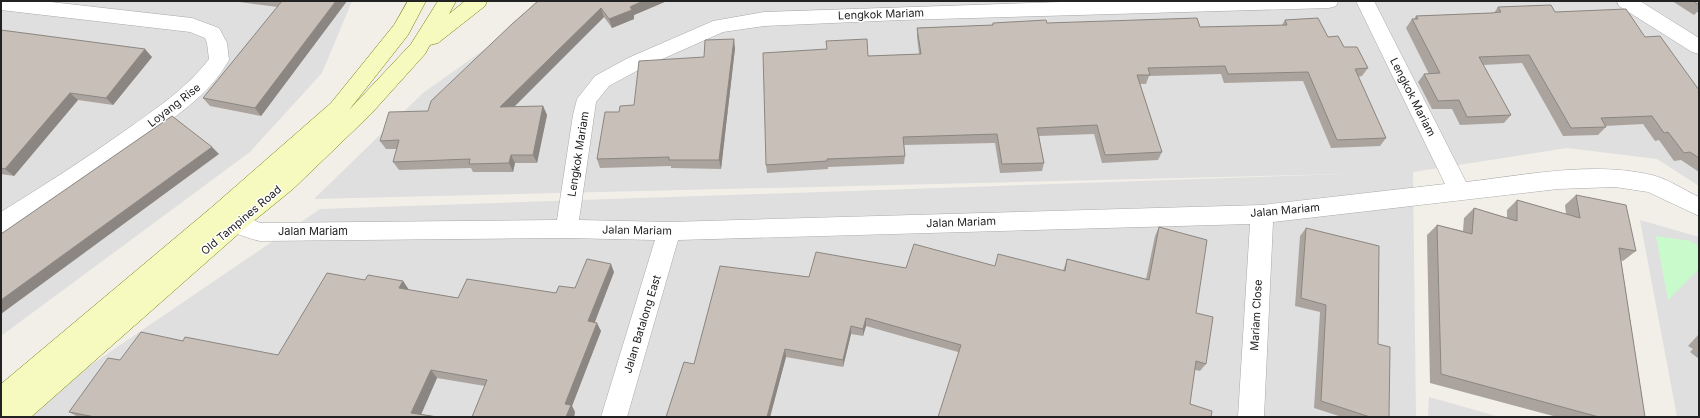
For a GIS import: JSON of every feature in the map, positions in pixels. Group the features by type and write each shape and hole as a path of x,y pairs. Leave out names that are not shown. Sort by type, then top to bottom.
{"street":[{"path":"400,1 401,30"},
{"name":"Old Tampines Road","path":"12,417 228,218 338,109 401,30 417,1"},
{"name":"Old Tampines Road","path":"1,400 228,218 285,183 364,108 418,48 447,1"},
{"path":"418,48 478,1"},
{"name":"Lengkok Mariam","path":"567,229 583,115 587,99 602,81 635,63 720,26 764,19 1329,1"},
{"name":"Lengkok Mariam","path":"1365,1 1460,192"},
{"path":"1626,1 1699,47"},
{"name":"Loyang Rise","path":"1,3 192,25 212,33 217,43 219,60 202,83 174,107 87,169 1,224"},
{"name":"Jalan Mariam","path":"228,218 250,230 260,232 567,229 669,231 1262,214 1558,180 1615,178 1652,184 1699,207"},
{"name":"Mariam Close","path":"1250,417 1262,214"},
{"name":"Jalan Batalong East","path":"614,417 669,231"}],"shaded area":[{"path":"1,1 352,1 322,73 250,152 1,336"},
{"path":"563,1 1699,1 1699,186 1657,159 1567,148 1413,172 1416,417 27,417 60,386 320,209 1345,174 314,199 423,93 516,27"},
{"path":"1640,220 1699,237 1699,417 1677,417"},
{"path":"1429,397 1500,417 1428,417"}],"green space":[{"path":"1656,236 1691,241 1699,246 1699,269 1668,300"}],"building":[{"path":"282,1 336,1 255,108 203,98"},
{"path":"538,1 643,1 630,7 632,10 609,19 601,8 500,107 543,106 533,155 511,155 509,163 469,164 470,159 393,162 399,140 380,141 389,112 428,111 431,101"},
{"path":"1693,1 1699,1 1699,5"},
{"path":"1551,5 1555,12 1626,9 1645,37 1660,36 1699,90 1699,158 1690,152 1684,153 1668,132 1664,133 1652,116 1601,118 1606,127 1571,128 1529,55 1479,57 1511,115 1467,117 1459,100 1438,101 1424,74 1440,73 1412,19 1418,19 1416,16 1501,12 1498,7"},
{"path":"1197,18 1200,27 1287,25 1285,20 1318,18 1328,37 1338,36 1344,47 1357,47 1368,68 1355,69 1386,138 1337,140 1308,72 1228,74 1225,66 1148,68 1150,75 1137,75 1162,152 1105,155 1097,125 1037,128 1044,163 1002,164 997,134 903,137 905,156 827,159 827,161 766,165 763,53 827,49 826,41 867,39 868,56 921,54 917,28 993,25 993,23 1046,20 1047,23"},
{"path":"1,30 145,49 106,98 70,93 5,169 1,168"},
{"path":"734,39 719,160 669,160 669,157 597,159 605,112 619,112 620,106 634,105 639,61 704,57 705,40"},
{"path":"172,116 212,147 1,300 1,234"},
{"path":"1576,195 1626,205 1636,251 1619,248 1645,417 1599,417 1441,374 1437,225 1472,234 1474,208 1517,221 1517,200 1580,218"},
{"path":"1159,227 1207,240 1196,313 1213,317 1206,364 1196,361 1190,404 1212,411 1211,417 938,417 961,345 866,318 863,329 851,326 843,360 785,349 767,417 666,417 684,362 694,364 720,266 809,277 816,252 906,268 914,244 995,266 998,254 1065,271 1067,259 1149,280"},
{"path":"1306,228 1379,246 1378,344 1390,347 1389,417 1370,417 1321,401 1326,305 1301,298"},
{"path":"587,259 611,264 588,321 597,323 565,404 571,405 566,417 472,417 487,380 431,370 411,413 438,417 95,417 69,412 108,358 120,360 141,332 183,341 185,337 278,355 327,273 365,280 368,275 403,281 399,288 458,298 467,279 556,293 559,286 575,288"}]}
